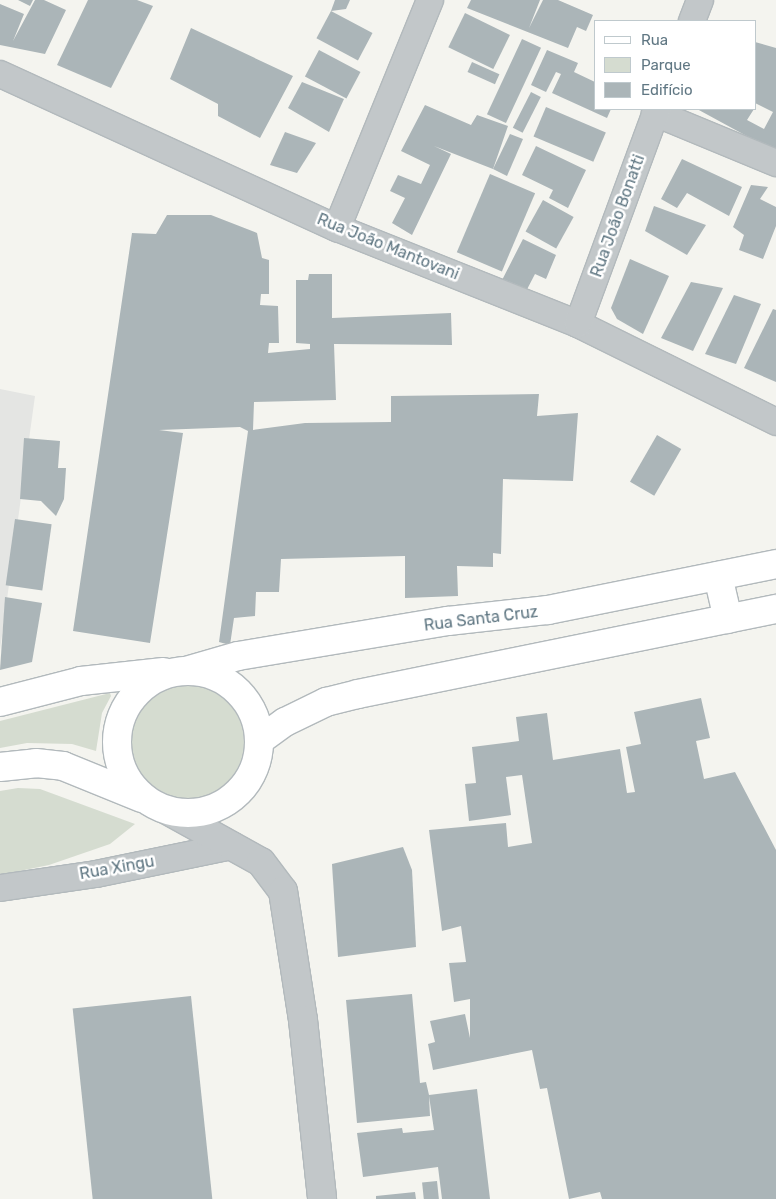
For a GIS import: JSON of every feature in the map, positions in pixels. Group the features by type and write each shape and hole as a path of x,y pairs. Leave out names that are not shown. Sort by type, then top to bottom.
{"main road":[{"name":"Rua Santa Cruz","path":"186,671 238,656 448,621 548,610 776,564"},
{"path":"718,576 728,619"},
{"path":"260,740 285,722 317,706 358,694 776,609"},
{"path":"157,805 122,769 117,751 122,714 132,698 146,684 163,676 186,671"},
{"path":"0,702 81,681 186,671 208,673 228,683 245,698 256,718 260,740 257,762 247,783 232,799 212,810 189,814 157,805 63,766 36,764 0,767"}],"street":[{"path":"337,228 430,0"},
{"path":"692,20 700,0"},
{"name":"Rua João Mantovani","path":"0,74 337,228 578,324 776,422"},
{"path":"656,111 776,163"},
{"name":"Rua João Bonatti","path":"578,324 656,111"},
{"path":"157,805 262,862 284,891 303,1020 322,1199"},
{"name":"Rua Xingu","path":"0,888 96,874 234,846"}],"shaded area":[{"path":"0,389 35,396 0,650"}],"green space":[{"path":"187,685 209,690 227,702 239,720 244,742 239,764 227,782 209,794 187,799 165,794 147,782 135,764 130,742 135,720 147,702 165,690"},
{"path":"110,693 111,696 102,713 96,751 72,744 27,743 0,748 0,721"},
{"path":"18,788 40,789 135,824 110,844 49,865 0,875 0,791"}],"building":[{"path":"18,0 33,0 30,6"},
{"path":"35,0 44,0 66,10 45,54 0,45 0,4 24,14 13,41"},
{"path":"88,0 137,0 153,6 111,88 57,65"},
{"path":"335,0 350,0 346,9 331,11"},
{"path":"471,0 540,0 529,28 543,0 558,0 593,15 586,31 577,27 568,48 467,8"},
{"path":"331,11 372,33 358,60 316,38"},
{"path":"465,13 510,35 493,69 448,47"},
{"path":"191,28 293,76 260,138 218,116 218,104 170,79"},
{"path":"522,39 541,48 506,123 487,114"},
{"path":"756,42 776,48 776,152 699,110 753,110 747,120 764,129 773,112 756,104"},
{"path":"319,50 360,72 346,99 305,76"},
{"path":"547,50 578,63 574,72 594,82 594,110 611,110 607,118 552,93 561,74 556,72 546,92 531,85"},
{"path":"472,62 499,74 495,84 468,72"},
{"path":"302,82 344,99 329,132 288,108"},
{"path":"531,92 541,97 523,133 513,128"},
{"path":"425,105 471,125 477,115 508,126 493,169 434,146 451,154 412,235 392,223 405,198 390,191 398,175 421,184 430,165 401,151"},
{"path":"546,107 606,132 593,162 533,136"},
{"path":"285,132 316,143 297,173 270,165"},
{"path":"510,134 523,139 507,176 493,169"},
{"path":"536,146 586,170 568,208 549,198 553,190 522,175"},
{"path":"682,159 742,187 729,216 687,193 677,208 661,199"},
{"path":"490,174 535,193 502,271 457,252"},
{"path":"751,185 768,187 760,199 776,207 776,226 763,259 739,250 744,235 733,227"},
{"path":"543,200 574,217 556,248 526,231"},
{"path":"654,206 706,225 687,255 645,231"},
{"path":"167,215 211,215 257,233 262,258 269,260 269,294 261,294 260,305 278,306 279,343 269,343 268,353 310,349 310,344 296,343 296,280 308,280 309,274 332,274 332,318 451,313 452,345 334,344 336,400 254,402 253,430 305,423 391,422 391,396 539,394 537,416 578,413 573,481 503,479 501,554 493,553 493,567 457,566 458,596 405,598 405,556 281,559 279,592 256,592 255,616 234,618 230,645 219,642 248,431 240,427 159,430 183,433 150,643 73,631 132,233 156,234"},
{"path":"523,239 556,255 546,279 535,274 521,301 499,286"},
{"path":"630,259 669,276 643,334 617,319 611,308"},
{"path":"691,282 723,288 693,351 661,338"},
{"path":"734,295 761,304 736,364 705,354"},
{"path":"773,309 776,310 776,382 744,368"},
{"path":"657,435 681,449 654,496 630,482"},
{"path":"24,438 60,441 58,468 66,468 64,499 56,516 41,501 20,499"},
{"path":"15,519 52,524 42,590 6,585"},
{"path":"5,597 42,603 32,662 0,670"},
{"path":"701,698 710,738 696,741 704,779 735,772 776,850 776,1199 602,1199 600,1192 569,1199 547,1088 540,1089 532,1050 433,1070 428,1044 435,1042 430,1021 465,1014 470,1038 470,999 454,1002 449,963 466,962 461,926 442,931 429,830 506,823 508,847 532,843 522,775 506,777 511,815 469,821 465,784 476,783 472,747 519,741 516,717 547,713 553,760 620,749 627,793 635,792 626,747 641,744 634,712"},
{"path":"403,847 412,870 416,947 338,957 332,864"},
{"path":"412,994 420,1083 426,1082 429,1095 477,1089 490,1199 442,1199 438,1167 363,1177 357,1133 402,1128 403,1133 434,1130 429,1096 430,1116 357,1123 346,1000"},
{"path":"191,996 212,1199 93,1199 73,1008"},
{"path":"437,1181 439,1199 424,1199 422,1183"},
{"path":"415,1192 416,1199 376,1199 376,1196"}]}
